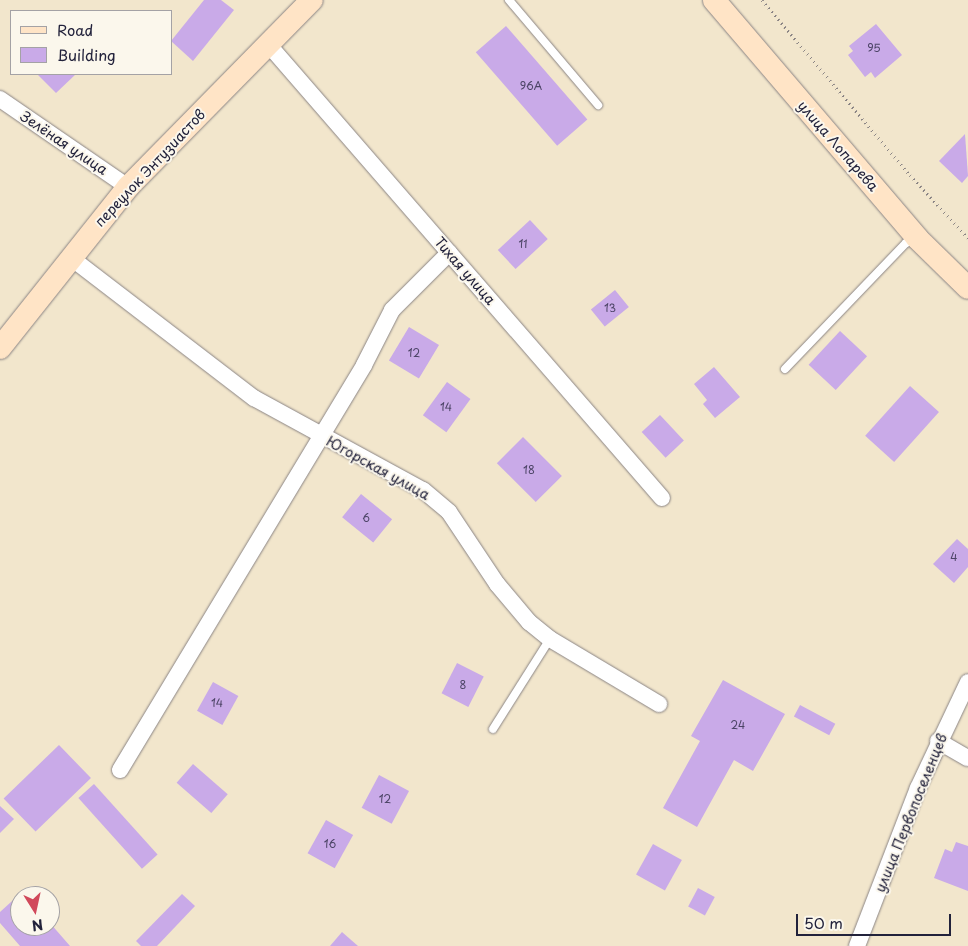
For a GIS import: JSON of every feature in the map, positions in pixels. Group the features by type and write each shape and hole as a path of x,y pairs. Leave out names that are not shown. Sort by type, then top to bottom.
{"main road":[{"name":"переулок Энтузиастов","path":"0,348 70,257 128,187 312,0"},
{"name":"улица Лопарева","path":"714,0 918,238 968,288"}],"street":[{"name":"Тихая улица","path":"268,44 662,498"},
{"name":"Зелёная улица","path":"0,99 128,187"},
{"path":"120,770 319,436 364,365 392,310 449,253"},
{"name":"Югорская улица","path":"70,257 254,398 319,436 422,490 449,512 497,584 529,622 550,639 659,704"},
{"name":"улица Первопоселенцев","path":"857,946 938,741 968,682"},
{"path":"938,741 968,758"}],"lane":[{"path":"509,0 598,105"},
{"path":"785,369 906,243 918,238"},
{"path":"493,729 550,639"}],"path":[{"path":"762,0 910,176 968,238"}],"building":[{"path":"204,0 221,0 234,10 193,61 172,42"},
{"path":"876,24 902,55 875,78 871,72 865,77 848,55 853,51 849,46"},
{"path":"506,26 587,120 557,146 476,52"},
{"path":"38,75 75,75 56,93"},
{"path":"965,134 968,176 962,183 939,161"},
{"path":"530,220 548,239 516,269 498,250"},
{"path":"615,290 629,307 605,327 591,310"},
{"path":"409,327 439,345 419,378 389,360"},
{"path":"840,331 867,356 836,390 809,365"},
{"path":"714,367 740,397 715,418 703,404 707,400 694,384"},
{"path":"447,382 470,399 446,432 423,415"},
{"path":"910,386 939,412 894,462 865,436"},
{"path":"660,415 684,441 666,458 642,432"},
{"path":"523,437 562,476 536,502 497,463"},
{"path":"361,494 392,519 373,542 342,517"},
{"path":"957,539 968,549 968,567 954,583 933,564"},
{"path":"457,663 484,677 468,707 442,693"},
{"path":"723,680 785,714 753,771 734,760 697,827 663,808 700,741 691,736"},
{"path":"213,682 238,696 222,725 197,711"},
{"path":"800,705 835,724 829,735 794,716"},
{"path":"59,745 91,778 36,832 4,798"},
{"path":"193,764 228,794 211,813 177,783"},
{"path":"379,775 409,791 392,824 362,808"},
{"path":"94,784 158,855 142,869 78,798"},
{"path":"0,806 14,819 0,833"},
{"path":"326,820 353,835 335,868 308,853"},
{"path":"956,842 968,846 968,891 934,878 945,849 952,852"},
{"path":"653,844 682,860 665,891 636,875"},
{"path":"698,888 715,897 705,915 688,907"},
{"path":"182,894 195,906 157,946 141,946 136,941"},
{"path":"10,903 10,934 0,923 0,912"},
{"path":"342,932 358,946 330,946"},
{"path":"60,934 70,946 20,946 11,936"}]}
